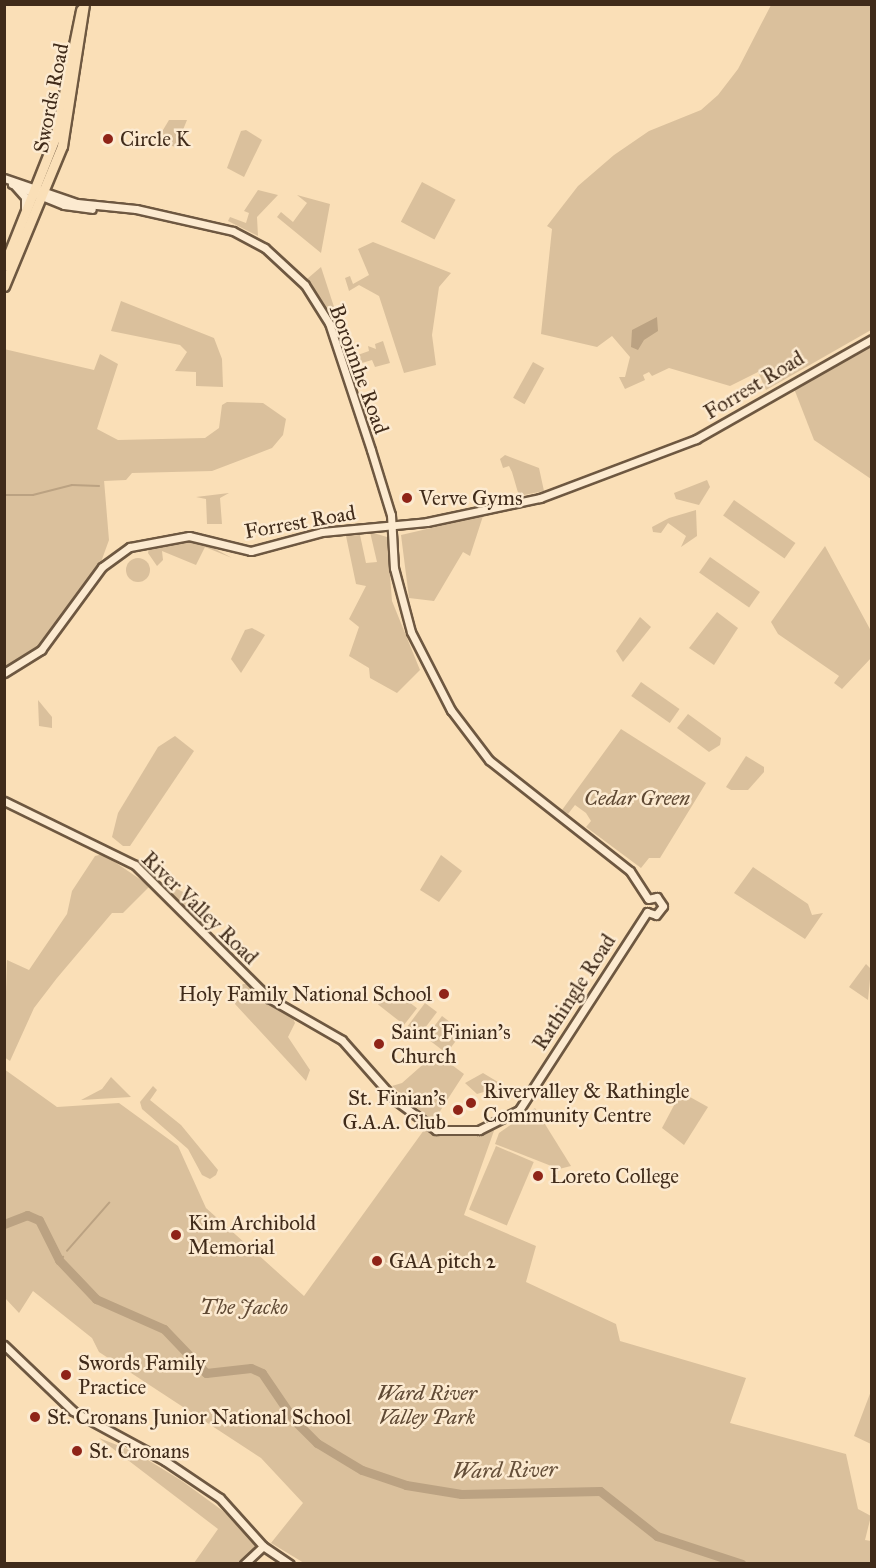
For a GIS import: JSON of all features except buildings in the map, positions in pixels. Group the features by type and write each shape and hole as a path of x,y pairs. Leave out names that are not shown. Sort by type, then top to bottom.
{"main road":[{"name":"Swords Road","path":"41,193 69,120 83,4"},
{"path":"4,266 23,222 41,193"},
{"path":"4,286 41,193"}],"street":[{"name":"Boroimhe Road","path":"7,180 79,208 122,207 245,236 265,248 305,285 334,336 392,526"},
{"path":"7,180 25,197 23,222"},
{"name":"Forrest Road","path":"4,673 41,650 102,567 130,547 189,536 251,551 343,528 392,526 540,498 679,447 872,339"},
{"path":"392,526 395,577 411,632 468,738 525,792 630,871 648,899 647,912"},
{"name":"River Valley Road","path":"4,801 135,865 269,998 301,1017"},
{"name":"Rathingle Road","path":"301,1017 342,1040 384,1089 424,1125 458,1132 489,1127 519,1110 647,912 656,915 663,906 659,899 648,899"},
{"path":"4,1345 73,1411 165,1461 220,1498 262,1546 290,1563"},
{"path":"244,1563 262,1546"}],"green space":[{"path":"771,5 871,5 871,330 766,390 758,372 730,386 669,368 652,376 649,372 643,375 645,380 625,389 619,377 625,377 630,357 612,336 597,347 541,334 552,229 547,226 578,186 614,155 649,131 701,110 718,95 738,69"},
{"path":"169,120 187,120 176,147 164,144 163,130"},
{"path":"246,130 262,140 244,177 227,168 241,131"},
{"path":"422,182 456,200 434,240 401,222"},
{"path":"258,190 278,195 257,217 258,236 228,221 230,217 246,223 249,213 244,211"},
{"path":"297,195 330,204 321,253 277,217 281,212 293,222 307,203"},
{"path":"373,242 451,273 439,287 432,335 436,365 404,373 379,296 359,285 349,291 345,278 350,276 353,284 369,275 358,249"},
{"path":"321,267 335,310 330,312 307,279"},
{"path":"121,301 214,338 222,359 223,387 196,386 196,372 175,371 187,352 180,345 111,331"},
{"path":"383,341 390,363 375,367 372,360 355,365 352,357 369,351 368,346 376,349 375,344"},
{"path":"871,346 871,479 814,440 793,386"},
{"path":"4,349 94,370 100,354 118,364 97,429 118,440 205,438 219,428 222,405 227,402 263,403 286,419 283,435 272,448 212,471 132,473 126,480 104,481 109,540 97,573 41,650 4,673"},
{"path":"533,362 544,368 524,404 513,398"},
{"path":"505,455 539,468 544,491 519,496 509,466 503,468 500,459"},
{"path":"707,480 710,487 699,505 676,499 674,493"},
{"path":"229,493 220,498 222,524 207,524 206,499 196,497"},
{"path":"734,500 795,543 785,559 723,516"},
{"path":"696,510 697,536 681,547 686,536 668,523 661,533 653,532 652,527 669,518"},
{"path":"483,516 470,556 463,552 434,601 409,598 401,535"},
{"path":"370,532 387,537 392,601 420,670 397,693 370,678 369,668 349,656 359,627 349,619 366,586 356,584 346,536 360,535 366,563 377,562"},
{"path":"192,542 206,544 232,558 205,547 196,565 162,551 163,560 157,566 148,553 149,548 165,544"},
{"path":"825,546 871,631 871,658 842,689 834,683 839,676 778,634 771,622"},
{"path":"710,557 760,592 749,608 699,573"},
{"path":"138,558 147,561 150,570 147,579 138,582 129,579 126,570 129,561"},
{"path":"717,612 738,628 714,665 689,648"},
{"path":"640,617 651,627 623,662 616,651"},
{"path":"252,628 265,635 241,673 231,659 245,630"},
{"path":"641,682 680,709 670,723 631,696"},
{"path":"38,700 52,717 52,728 39,726"},
{"path":"688,714 721,738 720,745 709,752 677,728"},
{"name":"Cedar Green","path":"621,729 706,783 660,858 649,858 641,868 586,827 591,821 586,813 575,805 568,814 562,810"},
{"path":"175,736 194,751 130,846 123,846 112,837 118,813 158,747"},
{"path":"746,756 764,767 764,772 748,790 731,790 726,787"},
{"path":"103,854 150,886 123,913 112,913 57,978 34,1008 10,1061 4,1057 7,960 29,970 67,914 72,891 95,856"},
{"path":"441,855 462,871 439,902 420,890"},
{"path":"753,867 808,904 812,915 823,913 805,939 734,893"},
{"path":"177,889 208,904 199,917 209,925 206,929 171,895"},
{"path":"866,964 871,969 868,1000 849,987"},
{"path":"243,984 250,984 292,1016 295,1023 288,1037 310,1070 306,1081 235,1004 234,996"},
{"path":"391,988 417,1008 404,1025 378,1005"},
{"path":"425,1003 437,1012 420,1035 408,1026"},
{"path":"442,1016 463,1032 447,1053 426,1038"},
{"path":"436,1053 464,1074 433,1122 392,1086 402,1083"},
{"name":"Ward River Valley Park","path":"4,1069 57,1107 119,1103 178,1146 206,1208 304,1296 424,1130 457,1135 495,1128 464,1215 536,1246 526,1282 616,1324 620,1341 746,1378 730,1423 846,1454 858,1509 871,1516 865,1540 871,1541 871,1563 304,1563 271,1543 303,1503 261,1458 99,1352 92,1338 33,1291 19,1313 5,1298"},
{"path":"483,1073 503,1085 492,1097 487,1091 477,1094 465,1083"},
{"path":"111,1077 131,1097 81,1100 102,1089"},
{"path":"153,1086 157,1090 150,1100 181,1125 218,1170 216,1175 210,1179 202,1175 188,1149 142,1109 140,1102"},
{"path":"681,1092 708,1107 684,1145 662,1128"},
{"path":"535,1108 571,1166 559,1169 495,1144 499,1133"},
{"path":"496,1146 534,1162 507,1226 469,1210"},
{"path":"871,1391 871,1444 854,1436"},
{"path":"99,1438 135,1452 182,1481 223,1511 257,1547 241,1563 194,1563 218,1529"}],"shaded area":[{"path":"657,317 658,331 644,340 638,350 631,347 632,330"}],"waterway":[{"path":"4,495 33,495 72,485 99,486"},
{"path":"67,1251 109,1203"},
{"name":"Ward River","path":"4,1224 27,1215 39,1220 59,1260 96,1299 164,1329 206,1373 251,1368 262,1373 294,1420 317,1443 362,1470 406,1485 461,1494 600,1491 657,1536 742,1564"},
{"name":"Ward River","path":"59,1260 63,1257"}],"place":[{"name":"Circle K","path":"108,139"},
{"name":"Verve Gyms","path":"407,498"},
{"name":"Holy Family National School","path":"444,994"},
{"name":"Saint Finian's Church","path":"379,1044"},
{"name":"Rivervalley & Rathingle Community Centre","path":"471,1103"},
{"name":"St. Finian's G.A.A. Club","path":"458,1110"},
{"name":"Loreto College","path":"538,1176"},
{"name":"Kim Archibold Memorial","path":"176,1235"},
{"name":"GAA pitch 2","path":"377,1261"},
{"name":"Swords Family Practice","path":"66,1375"},
{"name":"St. Cronans Junior National School","path":"35,1417"},
{"name":"St. Cronans","path":"77,1451"}],"park label":[{"name":"The Jacko","path":"244,1307"}]}
